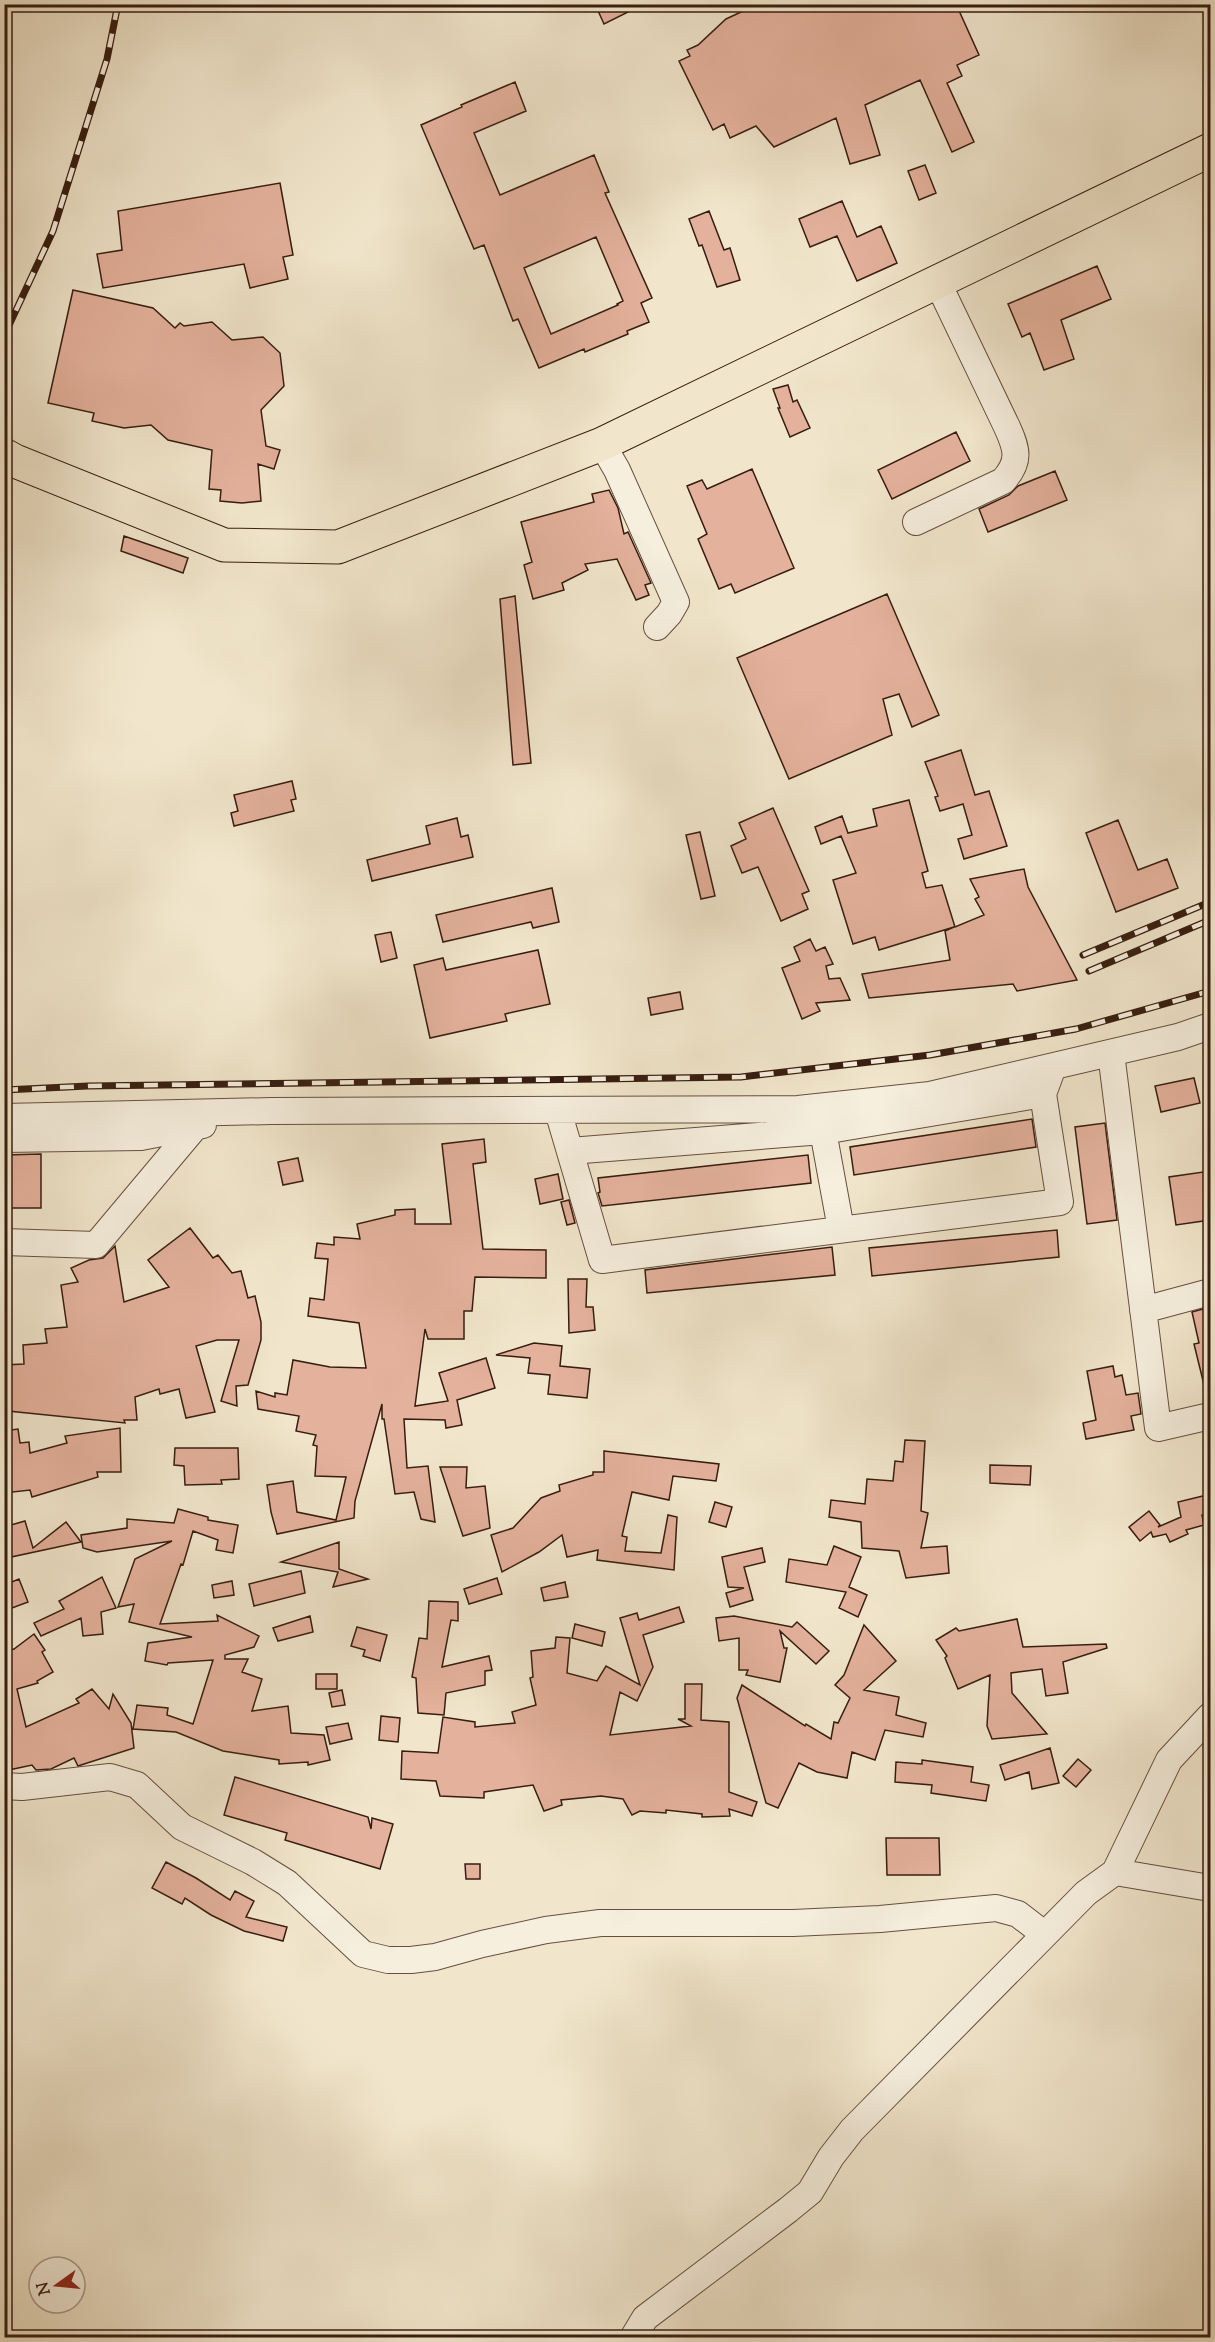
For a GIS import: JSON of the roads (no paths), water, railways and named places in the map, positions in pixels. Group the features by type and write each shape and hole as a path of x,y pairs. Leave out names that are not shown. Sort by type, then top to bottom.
{"main road":[{"path":"4,455 26,466 224,545 338,547 602,444 1210,150"}],"street":[{"path":"916,522 1003,481 1012,471 1016,456 1014,444 937,281"},
{"path":"602,444 617,470 676,602 657,627"},
{"path":"4,1117 271,1112 798,1109 930,1095 1178,1037 1210,1026"},
{"path":"1111,1053 1158,1428 1210,1416"},
{"path":"558,1111 602,1260 1060,1202 1042,1094 1053,1067"},
{"path":"570,1151 823,1131 1042,1094"},
{"path":"4,1139 141,1137 271,1112"},
{"path":"4,1242 96,1245 195,1126"},
{"path":"823,1131 841,1229"},
{"path":"1143,1310 1210,1292"},
{"path":"633,2337 645,2318 810,2192 831,2157 852,2130 1086,1893 1115,1872 1168,1760 1210,1716"},
{"path":"4,1786 22,1787 110,1778 137,1785 182,1827 253,1862 287,1883 363,1954 388,1960 435,1957 546,1930 600,1923 793,1923 880,1919 996,1908 1018,1914 1044,1935"},
{"path":"1115,1872 1210,1888"}],"railway":[{"path":"4,336 53,231 107,59 118,4"},
{"path":"1083,955 1210,902"},
{"path":"1089,971 1210,920"},
{"path":"4,1090 88,1086 741,1077 930,1055 1076,1029 1210,991"}]}
